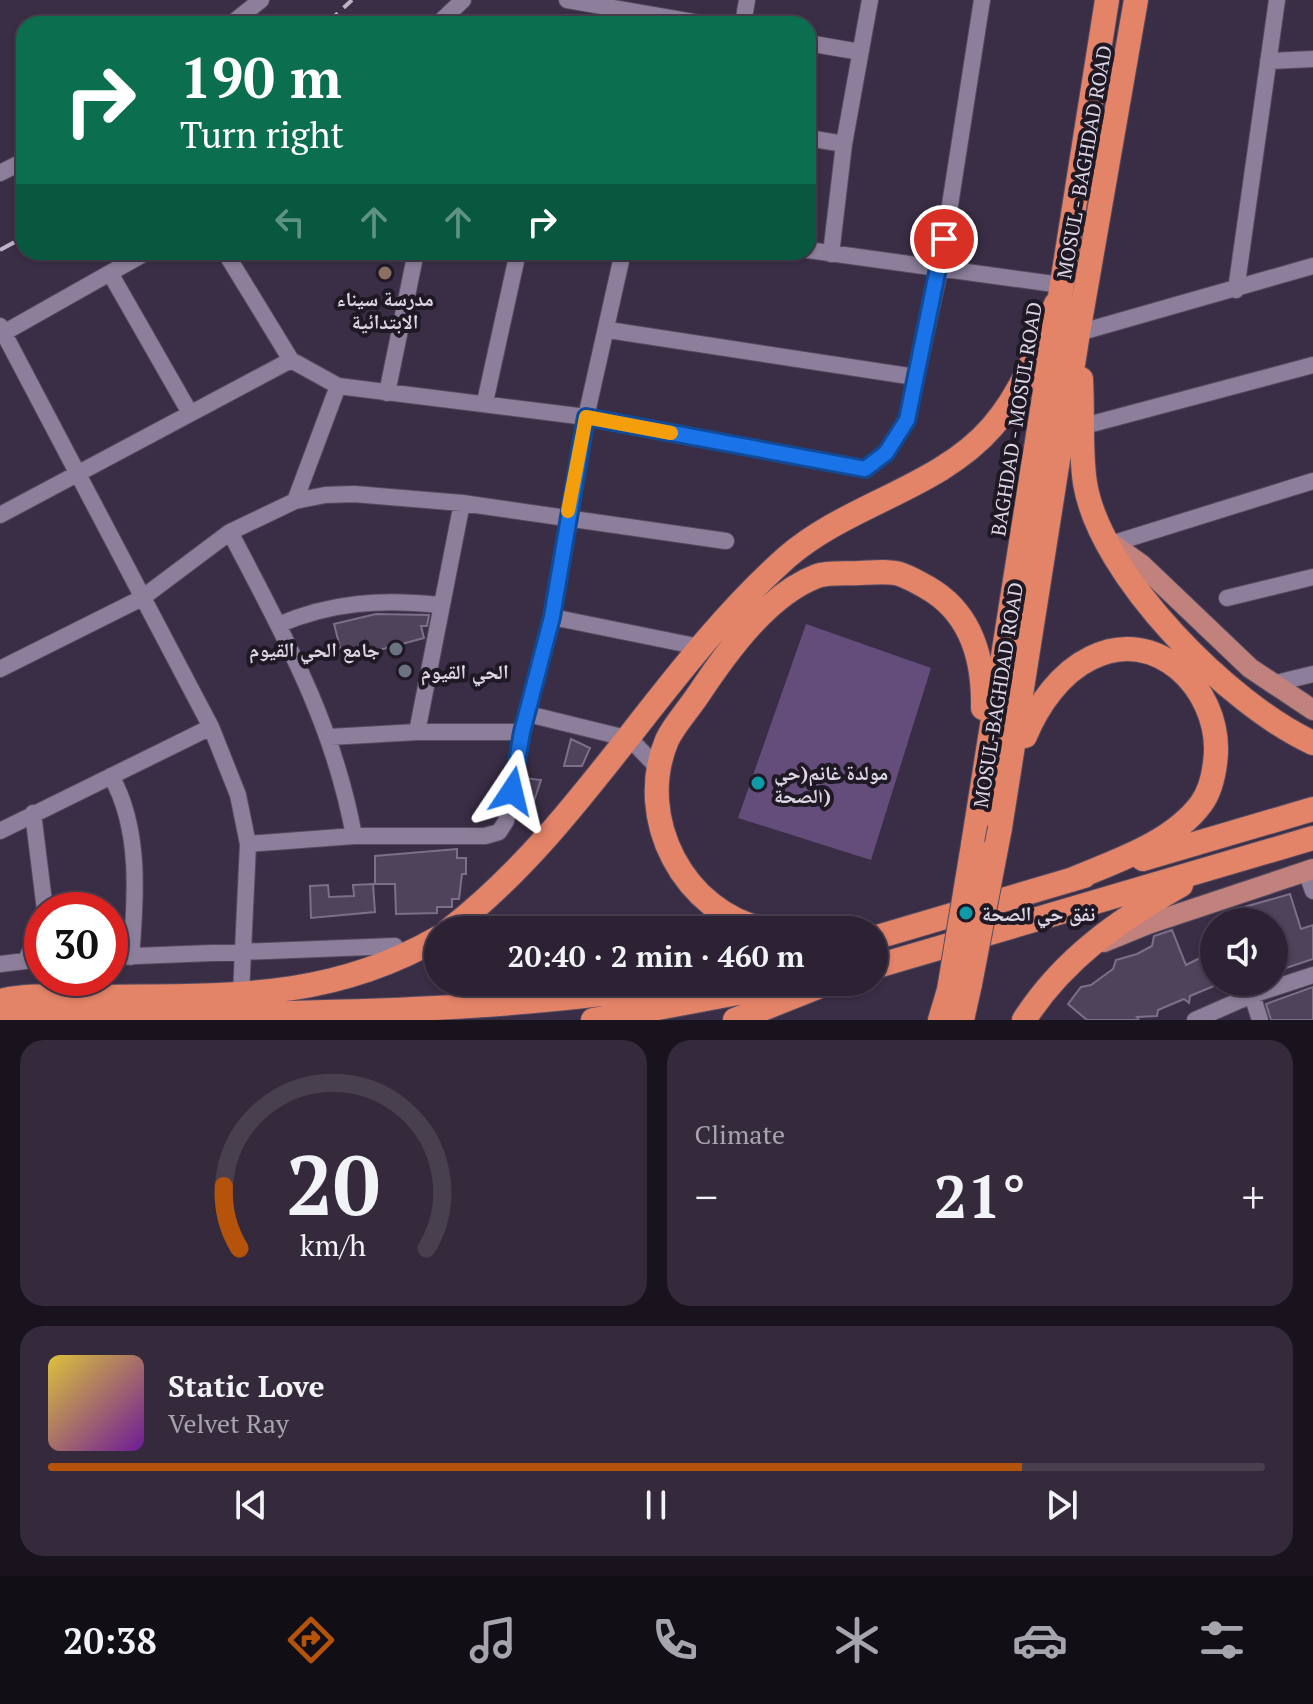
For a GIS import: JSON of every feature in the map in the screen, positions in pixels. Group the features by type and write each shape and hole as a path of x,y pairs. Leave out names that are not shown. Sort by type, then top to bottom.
{"highway":[{"name":"BAGHDAD - MOSUL ROAD","path":"960,987 981,791 1107,0"},
{"name":"MOSUL - BAGHDAD ROAD","path":"1078,333 1136,0"},
{"path":"465,916 539,849 630,739 700,647 788,557 818,534 947,463 991,429 1010,403 1059,294"},
{"path":"1078,333 1085,483 1107,540 1132,583 1179,637 1256,708 1313,743"},
{"name":"MOSUL-BAGHDAD ROAD","path":"960,987 1013,763 1078,333"},
{"path":"733,916 689,885 675,866 665,843 657,789 659,769 667,739 720,659 788,593 819,575 897,571 934,592 957,614 974,638 983,670 981,791"},
{"path":"1013,763 1042,702 1073,671 1090,658 1107,652 1143,651 1160,656 1179,666 1204,697 1216,742 1212,784 1203,803 1186,821 1162,838 1071,880"},
{"path":"888,934 1313,809"},
{"path":"888,962 1313,838"},
{"path":"1024,1020 1041,994 1075,957 1126,917 1215,867"},
{"path":"888,928 928,922"},
{"path":"0,1001 241,994 265,1002 344,980 424,946"},
{"path":"940,1020 960,987"},
{"path":"960,987 962,1020"},
{"path":"0,1019 265,1002 523,1005 587,996"},
{"path":"593,1020 722,996"},
{"path":"735,1020 795,996"}],"main road":[{"path":"1107,540 1142,565 1250,668 1313,710"},
{"path":"1075,957 1148,924 1310,870"}],"street":[{"path":"241,16 261,0"},
{"path":"446,16 463,0"},
{"path":"567,0 659,16"},
{"path":"831,254 844,144 870,0"},
{"path":"230,260 291,360 338,386 586,417 865,469 886,453 907,420 940,269 982,0"},
{"path":"1236,290 1277,0"},
{"path":"816,44 860,52"},
{"path":"1268,61 1313,59"},
{"path":"816,139 844,144"},
{"path":"816,251 940,269 1059,294"},
{"path":"133,260 2,331 211,727 238,795 248,844 241,994"},
{"path":"387,393 414,260"},
{"path":"485,402 516,260"},
{"path":"248,844 354,836 485,836 499,832 506,821 522,732 552,617 586,417 621,260"},
{"path":"1078,333 1313,266"},
{"path":"110,273 190,413"},
{"path":"608,330 915,377"},
{"path":"0,515 291,360"},
{"path":"1084,426 1313,365"},
{"path":"295,501 338,386"},
{"path":"1107,540 1313,481"},
{"path":"0,669 142,598 230,532 295,501 354,494 462,503 726,541"},
{"path":"417,732 439,605 462,503"},
{"path":"230,532 330,737 354,836"},
{"path":"1227,598 1313,577"},
{"path":"278,625 311,611 345,604 439,605"},
{"path":"552,617 700,647"},
{"path":"1272,684 1313,674"},
{"path":"528,714 630,739 659,769"},
{"path":"0,831 211,727"},
{"path":"330,737 417,732 522,732"},
{"path":"111,776 122,796 133,851 131,957 395,946"},
{"path":"33,813 43,892"},
{"path":"1310,870 1313,891"},
{"path":"0,964 24,960"},
{"path":"1288,983 1313,975"},
{"path":"1195,1020 1250,996"},
{"path":"1252,996 1260,1020"}],"shaded area":[{"path":"806,624 931,668 871,860 738,818"}],"building":[{"path":"376,614 429,615 427,626 421,626 424,638 364,654 361,646 341,651 334,624"},
{"path":"571,739 590,748 582,766 564,766"},
{"path":"525,778 541,780 534,801 521,799"},
{"path":"457,849 457,858 466,858 466,874 462,874 459,899 452,899 452,907 437,907 437,913 396,914 395,884 375,884 375,856"},
{"path":"373,884 375,912 311,918 310,886 328,885 329,897 354,896 353,885"},
{"path":"1290,894 1301,929 1313,925 1313,959 1288,967 1288,908 1241,908"},
{"path":"1172,930 1186,965 1200,958 1200,992 1190,996 1189,1003 1184,999 1158,1010 1157,1016 1137,1017 1139,1020 1087,1020 1068,1004 1081,987 1091,985 1113,969 1116,960 1152,946 1154,936"},
{"path":"1313,987 1313,1020 1271,1020 1266,1004"}],"railway":[{"path":"335,16 352,0"},
{"path":"0,250 16,241"}],"slow traffic":[{"path":"568,511 586,417 671,433"}],"place":[{"name":"مدرسة سيناء الابتدائية","path":"385,273"},
{"name":"جامع الحي القيوم","path":"396,649"},
{"name":"الحي القيوم","path":"405,671"},
{"name":"مولدة غانم(حي الصحة)","path":"758,783"},
{"name":"نفق حي الصحة","path":"966,913"}],"route":[{"path":"512,791 522,732 552,617 586,417 865,469 886,453 907,420 944,239"}]}
